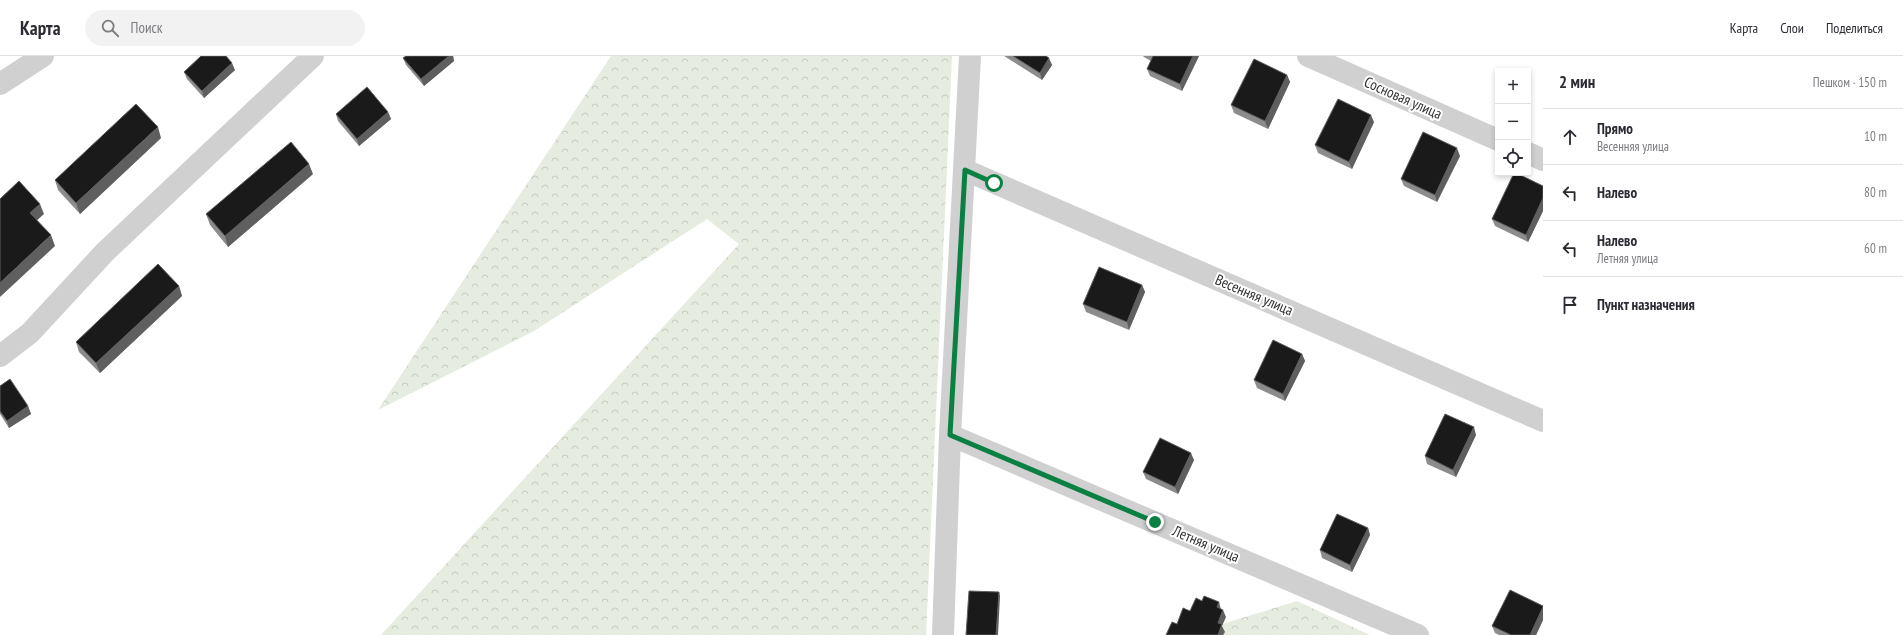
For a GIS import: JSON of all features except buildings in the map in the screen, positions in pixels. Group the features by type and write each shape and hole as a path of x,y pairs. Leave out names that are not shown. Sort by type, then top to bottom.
{"street":[{"path":"0,84 43,56"},
{"path":"0,356 30,333 104,252 313,56"},
{"path":"943,635 950,435 970,56"},
{"name":"Сосновая улица","path":"1308,56 1495,139"},
{"path":"1531,154 1543,160"},
{"name":"Весенняя улица","path":"965,170 1543,421"},
{"name":"Летняя улица","path":"950,435 1418,635"}],"green space":[{"path":"611,56 952,56 926,635 381,635 739,244 707,219 534,331 378,410"},
{"path":"1297,601 1370,635 1186,635"}],"route":[{"path":"994,183 965,170 950,435 1155,522"}]}
